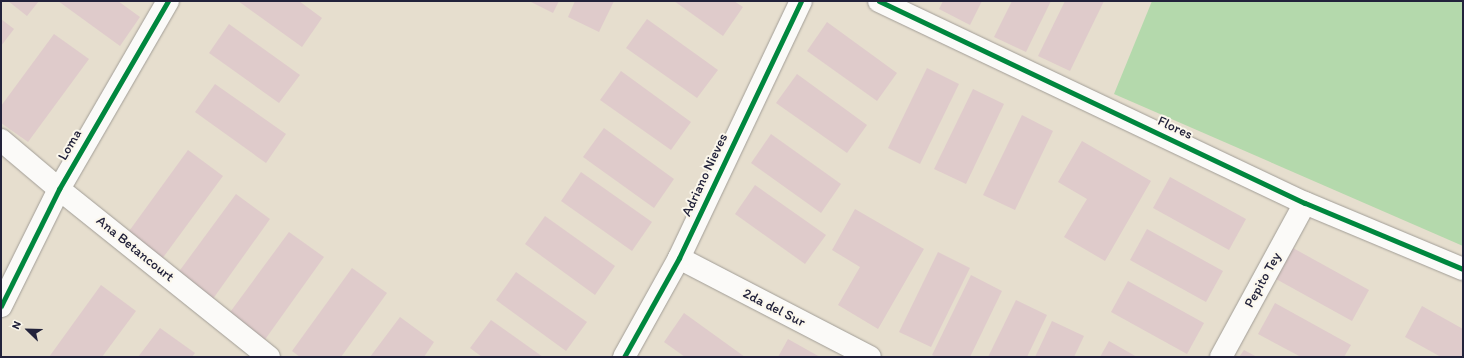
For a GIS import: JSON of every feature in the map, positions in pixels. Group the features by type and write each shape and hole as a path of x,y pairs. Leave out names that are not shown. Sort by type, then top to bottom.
{"street":[{"name":"Loma","path":"1,306 59,189 168,1"},
{"name":"Adriano Nieves","path":"624,357 679,258 800,1"},
{"name":"Flores","path":"879,1 1305,203 1463,269"},
{"name":"Ana Betancourt","path":"1,140 59,189 270,357"},
{"name":"Pepito Tey","path":"1221,357 1305,203"},
{"name":"2da del Sur","path":"679,258 870,357"}],"green space":[{"path":"1152,1 1463,1 1463,246 1114,94"}],"building":[{"path":"8,1 39,1 27,16"},
{"path":"58,1 118,1 140,17 120,46"},
{"path":"238,1 299,1 322,18 302,47"},
{"path":"529,1 559,1 553,13"},
{"path":"575,1 614,1 599,32 568,17"},
{"path":"674,1 734,1 743,7 723,36"},
{"path":"943,1 982,1 970,25 939,9"},
{"path":"1012,1 1051,1 1026,52 994,37"},
{"path":"1065,1 1104,1 1070,71 1038,56"},
{"path":"1,19 14,29 1,46"},
{"path":"647,19 718,70 697,98 626,48"},
{"path":"827,22 897,73 877,101 807,51"},
{"path":"229,24 300,75 279,103 209,53"},
{"path":"54,34 89,59 28,142 1,123 1,106"},
{"path":"927,68 959,84 920,164 888,148"},
{"path":"621,71 691,122 671,150 600,100"},
{"path":"797,74 867,125 847,153 776,103"},
{"path":"215,84 286,134 266,163 195,112"},
{"path":"973,89 1004,104 966,184 934,169"},
{"path":"1022,115 1053,131 1015,210 983,195"},
{"path":"604,128 674,179 654,208 583,157"},
{"path":"771,134 841,184 821,213 751,163"},
{"path":"1082,141 1151,181 1105,261 1064,237 1087,199 1058,182"},
{"path":"188,150 223,176 162,259 127,234"},
{"path":"581,172 652,222 632,251 561,201"},
{"path":"1170,177 1246,219 1229,250 1153,208"},
{"path":"755,185 826,235 805,264 735,214"},
{"path":"236,194 270,219 210,303 175,277"},
{"path":"855,209 924,249 878,329 838,305 860,267 832,250"},
{"path":"545,216 615,266 595,295 525,244"},
{"path":"1147,229 1223,271 1206,302 1130,260"},
{"path":"289,232 324,257 264,341 228,315"},
{"path":"1293,248 1369,290 1352,321 1276,279"},
{"path":"938,252 970,268 931,347 899,332"},
{"path":"352,268 387,293 341,357 300,357 292,351"},
{"path":"516,272 587,322 566,351 496,300"},
{"path":"971,275 1002,291 970,357 936,357 932,355"},
{"path":"1128,281 1204,323 1187,354 1111,312"},
{"path":"101,285 136,311 102,357 49,357"},
{"path":"1016,300 1047,315 1027,357 988,357"},
{"path":"1275,303 1351,345 1344,357 1301,357 1258,334"},
{"path":"1422,306 1463,329 1463,357 1441,357 1405,337"},
{"path":"684,313 745,357 685,357 664,342"},
{"path":"400,317 434,342 424,357 370,357"},
{"path":"491,320 543,357 482,357 470,348"},
{"path":"1052,321 1084,336 1074,357 1035,357"},
{"path":"160,328 195,353 192,357 138,357"},
{"path":"788,339 820,357 778,357"},
{"path":"1109,341 1137,357 1100,357"},
{"path":"1244,350 1257,357 1239,357"}],"cycle path":[{"path":"1,306 59,189 168,1"},
{"path":"624,357 679,258 801,1"},
{"path":"879,1 1305,203 1463,269"}]}
